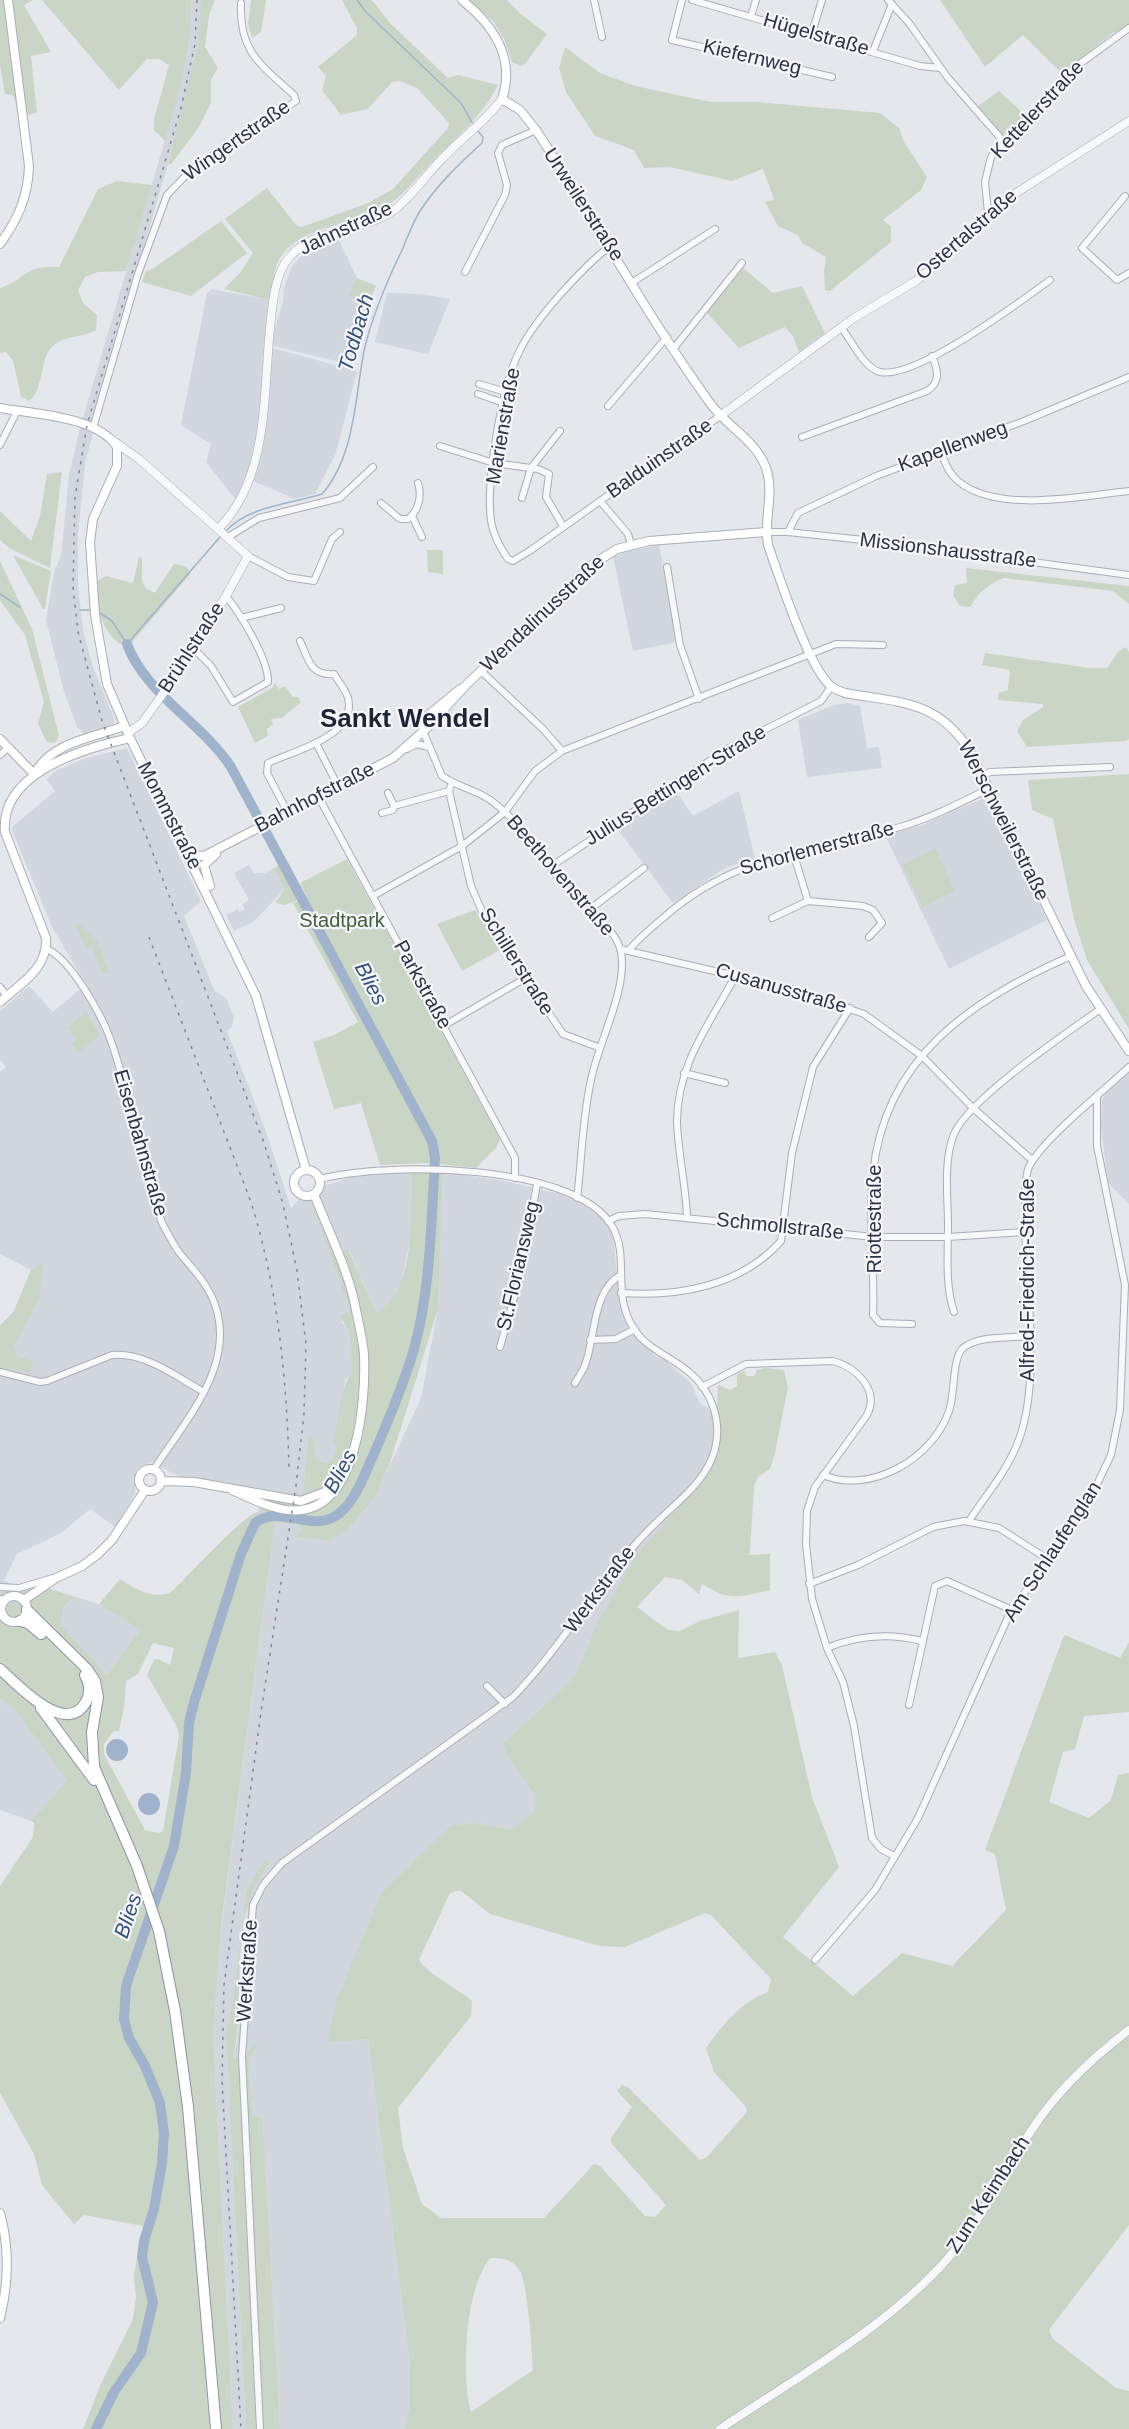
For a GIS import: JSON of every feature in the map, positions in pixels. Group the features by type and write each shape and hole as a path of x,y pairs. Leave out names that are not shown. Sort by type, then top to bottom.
{"highway":[{"path":"26,1605 87,1669 95,1682 98,1697 92,1732 92,1757 159,1931 175,2011 188,2107 216,2429"},
{"path":"0,1669 50,1711 71,1713 78,1711 87,1700 89,1687 82,1672 28,1623 20,1621"},
{"path":"0,1669 60,1731 104,1794 116,1816"}],"main road":[{"path":"0,244 14,224 26,197 29,166 8,0"},
{"path":"462,0 490,26 499,41 507,73 502,99"},
{"name":"Urweilerstraße","path":"502,99 520,110 536,130 674,348 720,416 751,444 766,467 770,494 766,532"},
{"path":"0,408 76,420 112,440 119,456"},
{"name":"Mommstraße","path":"119,456 91,532 93,602 107,684 260,1006 306,1170"},
{"path":"766,532 773,559 811,654 831,687"},
{"name":"Wendalinusstraße","path":"423,731 428,716 465,686 593,564 607,554 631,544 766,532"},
{"name":"Werschweilerstraße","path":"831,687 846,693 911,705 939,716 962,738 1099,1010 1129,1051"},
{"name":"Bahnhofstraße","path":"188,855 204,856 393,758 423,731"},
{"path":"34,774 58,760 128,732"},
{"path":"4,999 42,963 46,949 46,938 5,832 2,815 8,801 34,774 43,760 57,750 128,732"},
{"path":"0,739 34,774"},
{"name":"Bahnhofstraße","path":"224,928 204,865 237,837"},
{"path":"306,1170 314,1172 320,1179 320,1186 314,1194 302,1195 295,1187 295,1178 306,1170"},
{"path":"162,1481 194,1482 301,1501 327,1496 343,1470 356,1436 362,1402 364,1354 355,1303 314,1194"},
{"path":"147,1469 154,1469 160,1474 162,1481 156,1490 145,1490 139,1483 140,1476 147,1469"},
{"path":"26,1605 13,1596 2,1600 2,1617 11,1622 20,1621 26,1605 56,1578 82,1566 97,1555 112,1540 145,1490"},
{"path":"0,2213 8,2251 7,2283 0,2318"}],"street":[{"path":"594,0 602,37"},
{"name":"Kiefernweg","path":"682,0 672,40 832,76"},
{"name":"Hügelstraße","path":"692,0 920,66 940,68"},
{"path":"751,16 756,0"},
{"path":"812,33 822,0"},
{"path":"873,51 890,2 909,23 940,68 1004,142"},
{"name":"Wingertstraße","path":"93,428 138,274 166,195 193,168 296,101 294,95 248,50 240,22 241,3"},
{"name":"Kettelerstraße","path":"988,213 985,200 986,171 991,157 1074,68 1097,48 1129,28"},
{"name":"Jahnstraße","path":"224,533 239,506 256,455 272,315 279,276 285,264 303,245 317,238 367,224 395,209 451,150 480,125 502,99"},
{"name":"Ostertalstraße","path":"720,416 842,327 932,269 988,213 1030,183 1129,121"},
{"path":"465,272 505,195 507,185 498,153 502,145 536,130"},
{"path":"1125,196 1082,248 1117,280 1129,273"},
{"path":"633,282 715,229"},
{"name":"Marienstraße","path":"513,561 507,559 496,538 491,518 491,496 494,463 513,366 528,336 577,278 610,246"},
{"path":"674,348 742,263"},
{"path":"842,327 870,366 882,372 901,369 932,356 981,329 1050,280"},
{"path":"608,406 667,337"},
{"path":"802,437 927,391 934,385 938,373 932,356"},
{"name":"Kapellenweg","path":"788,532 793,519 806,509 876,476 940,450 1024,421 1129,377"},
{"path":"479,384 506,393"},
{"path":"478,394 504,404"},
{"path":"0,445 17,411"},
{"name":"Balduinstraße","path":"513,561 720,416"},
{"path":"522,498 531,468 560,430"},
{"path":"112,440 139,459 248,556 288,577 314,581 332,539 339,532"},
{"path":"440,446 494,463 531,468 549,474 546,497 563,526"},
{"path":"940,450 946,466 958,481 976,490 1006,498 1037,501 1129,491"},
{"path":"119,456 139,459"},
{"path":"224,533 259,518 340,498 373,467"},
{"path":"418,483 420,495 412,516 422,537"},
{"name":"Balduinstraße","path":"600,501 628,534 631,544"},
{"path":"381,503 400,519 412,516"},
{"name":"Missionshausstraße","path":"766,532 788,532 1129,575"},
{"name":"Brühlstraße","path":"128,732 142,723 160,698 226,596 248,556"},
{"path":"667,567 680,645 699,699"},
{"path":"192,647 211,666 232,702 268,682 266,670 241,618 226,596"},
{"path":"241,618 281,608"},
{"path":"287,811 267,773 268,763 316,743 339,728 346,713 348,698 334,674 320,674 314,670 300,641"},
{"path":"374,896 462,846 505,812 535,771 562,751 836,644 883,645"},
{"path":"481,671 543,729 562,751"},
{"name":"Julius-Bettingen-Straße","path":"550,867 729,748 821,701 831,687"},
{"name":"Beethovenstraße","path":"423,731 439,772 452,782 487,798 505,812 550,867 606,926 621,949 618,991 598,1047 582,1133 577,1198"},
{"path":"316,743 338,786"},
{"name":"Bahnhofstraße","path":"393,758 417,744 429,747"},
{"path":"0,755 9,747"},
{"path":"982,776 990,772 1110,767"},
{"path":"382,813 393,810 394,806 449,791 452,782"},
{"name":"Schorlemerstraße","path":"629,950 675,907 739,868 793,852 900,827 929,817 988,789"},
{"name":"Schillerstraße","path":"449,791 478,904 524,980 563,1034 598,1047"},
{"path":"388,793 394,806"},
{"name":"Parkstraße","path":"318,796 445,1025 515,1158 515,1178"},
{"path":"793,852 808,901"},
{"path":"589,910 644,868"},
{"path":"772,918 808,901 862,906 873,910 882,923 869,937"},
{"name":"Eisenbahnstraße","path":"46,949 57,954 69,969 110,1039 162,1222 177,1249 204,1283 217,1310 221,1350 215,1370 204,1392 154,1469"},
{"name":"Cusanusstraße","path":"621,949 736,975 850,1008 880,1024 922,1056 973,1108 1032,1160"},
{"name":"Riottestraße","path":"912,1324 880,1323 873,1315 872,1177 880,1132 888,1106 898,1087 940,1036 989,998 1032,973 1071,956"},
{"path":"687,1218 677,1121 678,1096 684,1073 702,1032 736,975"},
{"path":"445,1025 524,980"},
{"path":"0,987 4,999"},
{"path":"621,1293 646,1295 688,1291 728,1278 745,1270 774,1249 782,1240 785,1230 792,1153 813,1067 850,1008"},
{"path":"954,1312 950,1292 948,1237 950,1148 960,1123 973,1108 1038,1055 1099,1010"},
{"name":"Alfred-Friedrich-Straße","path":"969,1521 1006,1467 1022,1430 1029,1387 1025,1180 1032,1160 1129,1067"},
{"path":"684,1073 725,1083"},
{"name":"Am Schlaufenglan","path":"815,1960 875,1890 928,1801 1012,1610 1089,1501 1105,1471 1115,1441 1120,1410 1125,1285 1098,1152 1097,1096"},
{"path":"320,1179 374,1170 428,1168 515,1178 577,1198 608,1221"},
{"name":"St.Floriansweg","path":"500,1347 521,1273 537,1184"},
{"name":"Schmollstraße","path":"608,1221 619,1216 645,1214 785,1230 874,1237 948,1237 1025,1232"},
{"name":"Werkstraße","path":"260,2429 242,2056 249,1930 253,1905 263,1885 282,1863 505,1704 543,1667 615,1565 690,1490 708,1467 717,1432 716,1413 702,1387 690,1372 657,1351 635,1329 627,1316 621,1293 617,1241 613,1227 608,1221"},
{"path":"575,1383 586,1362 594,1319 609,1286 621,1275"},
{"path":"590,1340 616,1339 635,1329"},
{"path":"823,1475 847,1481 863,1480 896,1469 912,1459 927,1448 943,1427 954,1397 957,1360 963,1348 975,1342 1029,1336"},
{"path":"0,1372 36,1381 47,1381 112,1355 122,1354 152,1363 204,1392"},
{"path":"702,1387 732,1369 757,1362 833,1361 844,1364 857,1373 869,1390 871,1407 815,1487 807,1511 809,1584 827,1648 843,1682 850,1709 872,1838 880,1849 894,1856"},
{"path":"809,1584 858,1565 933,1527 969,1521 1009,1533 1047,1558"},
{"path":"0,1587 18,1588 56,1578"},
{"path":"909,1705 931,1591 942,1581 1012,1610"},
{"path":"827,1648 870,1636 922,1641"},
{"path":"487,1686 505,1704"},
{"name":"Zum Keimbach","path":"720,2429 867,2329 932,2276 973,2226 1049,2107 1089,2063 1129,2030"}],"shaded area":[{"path":"191,0 201,0 201,12 198,45 184,108 109,368 85,464 78,536 78,585 83,630 93,667 115,721 110,728 86,736 77,727 63,688 46,620 54,572 61,556 69,475 80,428 175,106 188,42"},
{"path":"338,238 357,278 348,295 368,306 352,365 270,345 283,302 284,288 292,266 306,251 321,242"},
{"path":"212,289 269,300 265,346 357,371 336,453 315,494 295,499 247,478 236,500 206,462 211,444 181,425 207,293"},
{"path":"387,293 421,294 450,299 428,354 375,342"},
{"path":"659,545 677,642 633,651 613,557 627,551"},
{"path":"847,703 860,706 867,748 879,747 882,768 807,777 798,720 834,705"},
{"path":"127,748 201,901 184,916 214,990 226,998 234,1018 232,1027 227,1031 265,1129 291,1208 301,1198 310,1198 334,1260 348,1304 349,1312 341,1321 349,1332 352,1373 345,1380 339,1425 332,1441 337,1450 329,1463 322,1462 315,1456 315,1441 303,1496 276,1494 209,1480 179,1477 154,1463 145,1464 136,1470 135,1494 115,1527 90,1509 61,1533 17,1554 4,1580 12,1585 0,1593 0,1326 14,1311 31,1270 0,1254 0,1071 6,1068 0,1059 0,1011 29,986 53,1012 86,984 52,927 11,828 55,791 46,779 57,770 86,758"},
{"path":"673,787 693,816 739,791 755,859 725,868 673,903 615,826"},
{"path":"986,797 1047,920 949,969 885,835 922,825"},
{"path":"249,865 254,873 265,873 274,868 285,889 253,922 234,931 226,915 238,909 239,912 245,909 242,904 249,900 234,873"},
{"path":"1129,1071 1129,1204 1108,1183 1101,1125 1102,1100 1107,1091"},
{"path":"411,1172 413,1229 401,1282 388,1306 378,1312 374,1309 349,1250 341,1252 320,1200 320,1193 324,1186 355,1176"},
{"path":"443,1172 505,1181 559,1194 578,1201 602,1218 612,1230 619,1302 624,1315 654,1355 666,1361 690,1382 700,1403 718,1415 715,1459 707,1475 614,1596 596,1625 575,1677 502,1744 509,1759 535,1795 535,1813 510,1829 476,1823 452,1825 382,1892 327,2043 368,2039 410,2364 410,2405 404,2429 280,2429 263,2120 252,2115 249,2061 256,2044 242,2056 233,2060 237,2041 248,1899 260,1875 271,1863 264,1860 246,1891 234,1994 226,2033 246,2429 233,2429 213,2033 220,1937 275,1521 298,1525 302,1529 297,1537 351,1526 375,1497 421,1398 438,1309"},
{"path":"75,1597 99,1604 140,1630 107,1675 60,1624 64,1606"},
{"path":"0,1698 17,1712 68,1781 31,1821 0,1810"}],"green space":[{"path":"0,0 33,0 24,5 51,52 31,56 37,113 20,116 13,95 5,94 0,66"},
{"path":"42,0 191,0 187,54 165,141 154,130 154,119 169,65 159,59 147,59 119,90"},
{"path":"201,0 215,0 209,15 205,47 218,68 211,79 211,103 199,127 172,163 168,165 198,45"},
{"path":"251,0 266,0 261,32 252,38 248,24"},
{"path":"342,0 372,0 390,23 448,78 458,75 498,85 485,107 460,135 394,201 358,219 312,233 298,240 286,250 277,264 269,300 224,289 240,273 253,253 225,219 267,188 297,226 302,227 368,203 393,189 448,128 449,123 417,88 400,81 392,82 368,109 341,115 322,90 326,76 318,67 357,35 357,28"},
{"path":"468,0 507,0 547,34 525,64 521,66 512,62 504,39 493,21"},
{"path":"940,0 1129,0 1129,25 1110,35 1062,74 1023,35 985,67"},
{"path":"565,47 600,73 635,86 711,102 757,102 880,113 899,128 904,142 927,177 921,190 883,220 891,227 891,242 830,291 825,290 826,257 802,243 798,235 778,226 765,202 774,200 763,169 732,181 670,167 644,168 634,150 595,136 566,92 559,68"},
{"path":"999,91 1025,115 1008,134 1002,134 977,107"},
{"path":"117,181 152,185 126,271 98,272 85,277 78,290 83,303 97,315 96,330 63,340 53,346 45,359 34,396 29,401 21,396 13,361 6,352 0,353 0,288 38,268 59,267 98,189"},
{"path":"221,221 247,253 191,296 142,282 146,271 151,270"},
{"path":"743,268 773,293 802,286 825,333 799,352 793,336 785,327 739,348 707,313"},
{"path":"357,278 376,286 368,306 348,295"},
{"path":"62,472 50,568 9,548 0,540 0,511 31,541 40,516 47,474"},
{"path":"427,550 443,550 443,574 428,572"},
{"path":"13,555 51,571 45,609 43,609"},
{"path":"139,557 142,558 142,579 145,588 155,593 174,564 187,567 190,574 128,647 113,637 102,620 97,600 97,581 106,576 133,583"},
{"path":"0,561 32,629 59,736 55,743 47,742 38,724 44,702 25,635 0,600"},
{"path":"966,568 1129,586 1129,604 1113,591 1004,578 984,589 970,607 960,606 953,595 955,585 967,583"},
{"path":"1126,647 1129,652 1129,739 1126,741 1027,747 1017,731 1023,720 1043,707 1043,704 998,700 998,693 1008,690 1010,670 982,665 985,653 1090,668 1107,668 1119,651"},
{"path":"275,683 279,689 285,686 293,697 298,697 301,702 282,718 271,719 273,724 267,729 268,736 255,743 238,707 272,688"},
{"path":"1129,774 1129,1029 1087,960 1074,919 1053,819 1032,810 1028,780"},
{"path":"935,849 955,891 923,907 902,864"},
{"name":"Stadtpark","path":"347,859 500,1139 496,1148 476,1168 430,1163 380,1165 361,1103 334,1109 313,1042 334,1035 358,1022 293,903 307,897 300,883"},
{"path":"283,863 303,898 285,905 275,903 285,889 274,868"},
{"path":"475,910 500,950 462,971 437,924"},
{"path":"80,925 97,941 109,972 103,974 92,947 87,948 76,927"},
{"path":"86,1011 100,1035 79,1052 72,1044 77,1039 67,1028"},
{"path":"411,1172 443,1172 438,1309 389,1466 375,1497 351,1526 330,1541 297,1537 301,1529 298,1525 275,1522 221,1926 213,2033 233,2429 83,2429 101,2384 133,2319 136,2298 134,2274 143,2226 84,2215 74,2224 42,2185 34,2154 0,2093 0,1886 33,1837 34,1823 31,1821 67,1781 17,1712 0,1698 0,1593 9,1587 27,1584 75,1597 64,1606 60,1624 107,1675 140,1630 99,1604 120,1579 150,1594 170,1593 229,1534 251,1515 258,1512 264,1491 303,1495 309,1436 315,1441 315,1456 322,1462 329,1463 337,1450 332,1441 342,1396 352,1373 349,1332 340,1316 349,1312 348,1304 310,1198 320,1193 320,1200 342,1252 348,1249 374,1309 378,1312 390,1301 399,1286 405,1268 411,1228","holes":["153,1643 174,1648 170,1665 158,1659 154,1660 147,1675 177,1727 179,1736 163,1831 159,1833 145,1830 104,1754 104,1744 114,1731 119,1731 126,1681 138,1674"]},
{"path":"44,1262 39,1300 14,1345 17,1356 32,1361 32,1370 28,1372 0,1367 0,1326 14,1311 31,1270"},
{"path":"765,1368 784,1370 788,1387 770,1469 758,1477 754,1486 748,1555 770,1554 770,1590 750,1595 728,1596 702,1584 699,1594 682,1580 665,1577 637,1607 668,1630 680,1631 700,1621 739,1610 738,1658 775,1652 782,1665 812,1797 839,1867 783,1937 853,1996 902,1953 952,1966 1006,1910 995,1854 985,1850 1062,1640 1065,1635 1120,1658 1129,1642 1129,1712 1084,1716 1075,1749 1063,1752 1049,1802 1089,1818 1111,1800 1118,1775 1129,1773 1129,2225 1049,2330 1053,2339 1116,2388 1129,2391 1129,2429 404,2429 410,2405 410,2364 368,2039 327,2043 337,1999 382,1892 452,1825 476,1823 510,1829 534,1813 535,1795 509,1759 502,1744 575,1677 596,1625 637,1554 707,1475 715,1459 718,1385 730,1390 737,1386 737,1374 744,1371 747,1376 754,1376 757,1370","holes":["460,1890 490,1914 599,1946 625,1947 705,1913 711,1915 771,1979 768,1992 740,2008 706,2048 714,2072 746,2107 747,2112 707,2157 700,2160 628,2087 622,2085 617,2091 632,2107 611,2138 611,2143 666,2205 655,2217 645,2216 600,2166 594,2164 544,2218 441,2218 422,2204 403,2148 398,2108 471,2016 472,2001 430,1971 419,1960 450,1893","490,2258 509,2261 519,2269 522,2276 529,2318 533,2370 471,2412 466,2376 467,2332 475,2290"]},
{"path":"264,1860 271,1862 257,1883 248,1906 243,1930 239,2009 233,2059 242,2056 257,2043 249,2061 252,2115 263,2119 280,2429 246,2429 226,2033 234,1994 246,1891"}],"water":[{"path":"113,1739 121,1739 128,1746 128,1754 121,1761 113,1761 106,1754 106,1746"},
{"path":"145,1793 153,1793 160,1800 160,1808 153,1815 145,1815 138,1808 138,1800"}],"waterway":[{"name":"Todbach","path":"357,0 366,12 461,103 474,126"},
{"name":"Todbach","path":"226,531 246,516 258,511 322,494 333,479 347,445 364,351 371,324 386,286 420,211 441,184 482,143 483,137 477,130"},
{"name":"Todbach","path":"98,612 112,621 127,644 220,537"},
{"name":"Blies","path":"0,594 20,607"},
{"name":"Blies","path":"80,610 91,610"},
{"name":"Blies","path":"96,2429 114,2392 141,2353 153,2302 142,2257 144,2241 154,2209 162,2163 164,2133 160,2103 145,2066 129,2038 124,2019 126,1986 174,1846 186,1773 189,1723 195,1699 241,1554 255,1523 274,1516 314,1521 334,1517 353,1498 366,1472 400,1390 420,1326 429,1254 435,1158 432,1141 231,767 205,736 146,677 127,644"}],"railway":[{"path":"197,0 195,44 181,108 87,425 75,497 73,587 78,632 102,721 263,1140 283,1204 297,1271 306,1344 304,1414 296,1486 261,1712 224,1985 222,2080 241,2429"},
{"path":"149,937 251,1202 260,1235 279,1335 286,1402 289,1471"}],"district":[{"name":"Sankt Wendel","path":"405,720"}]}
